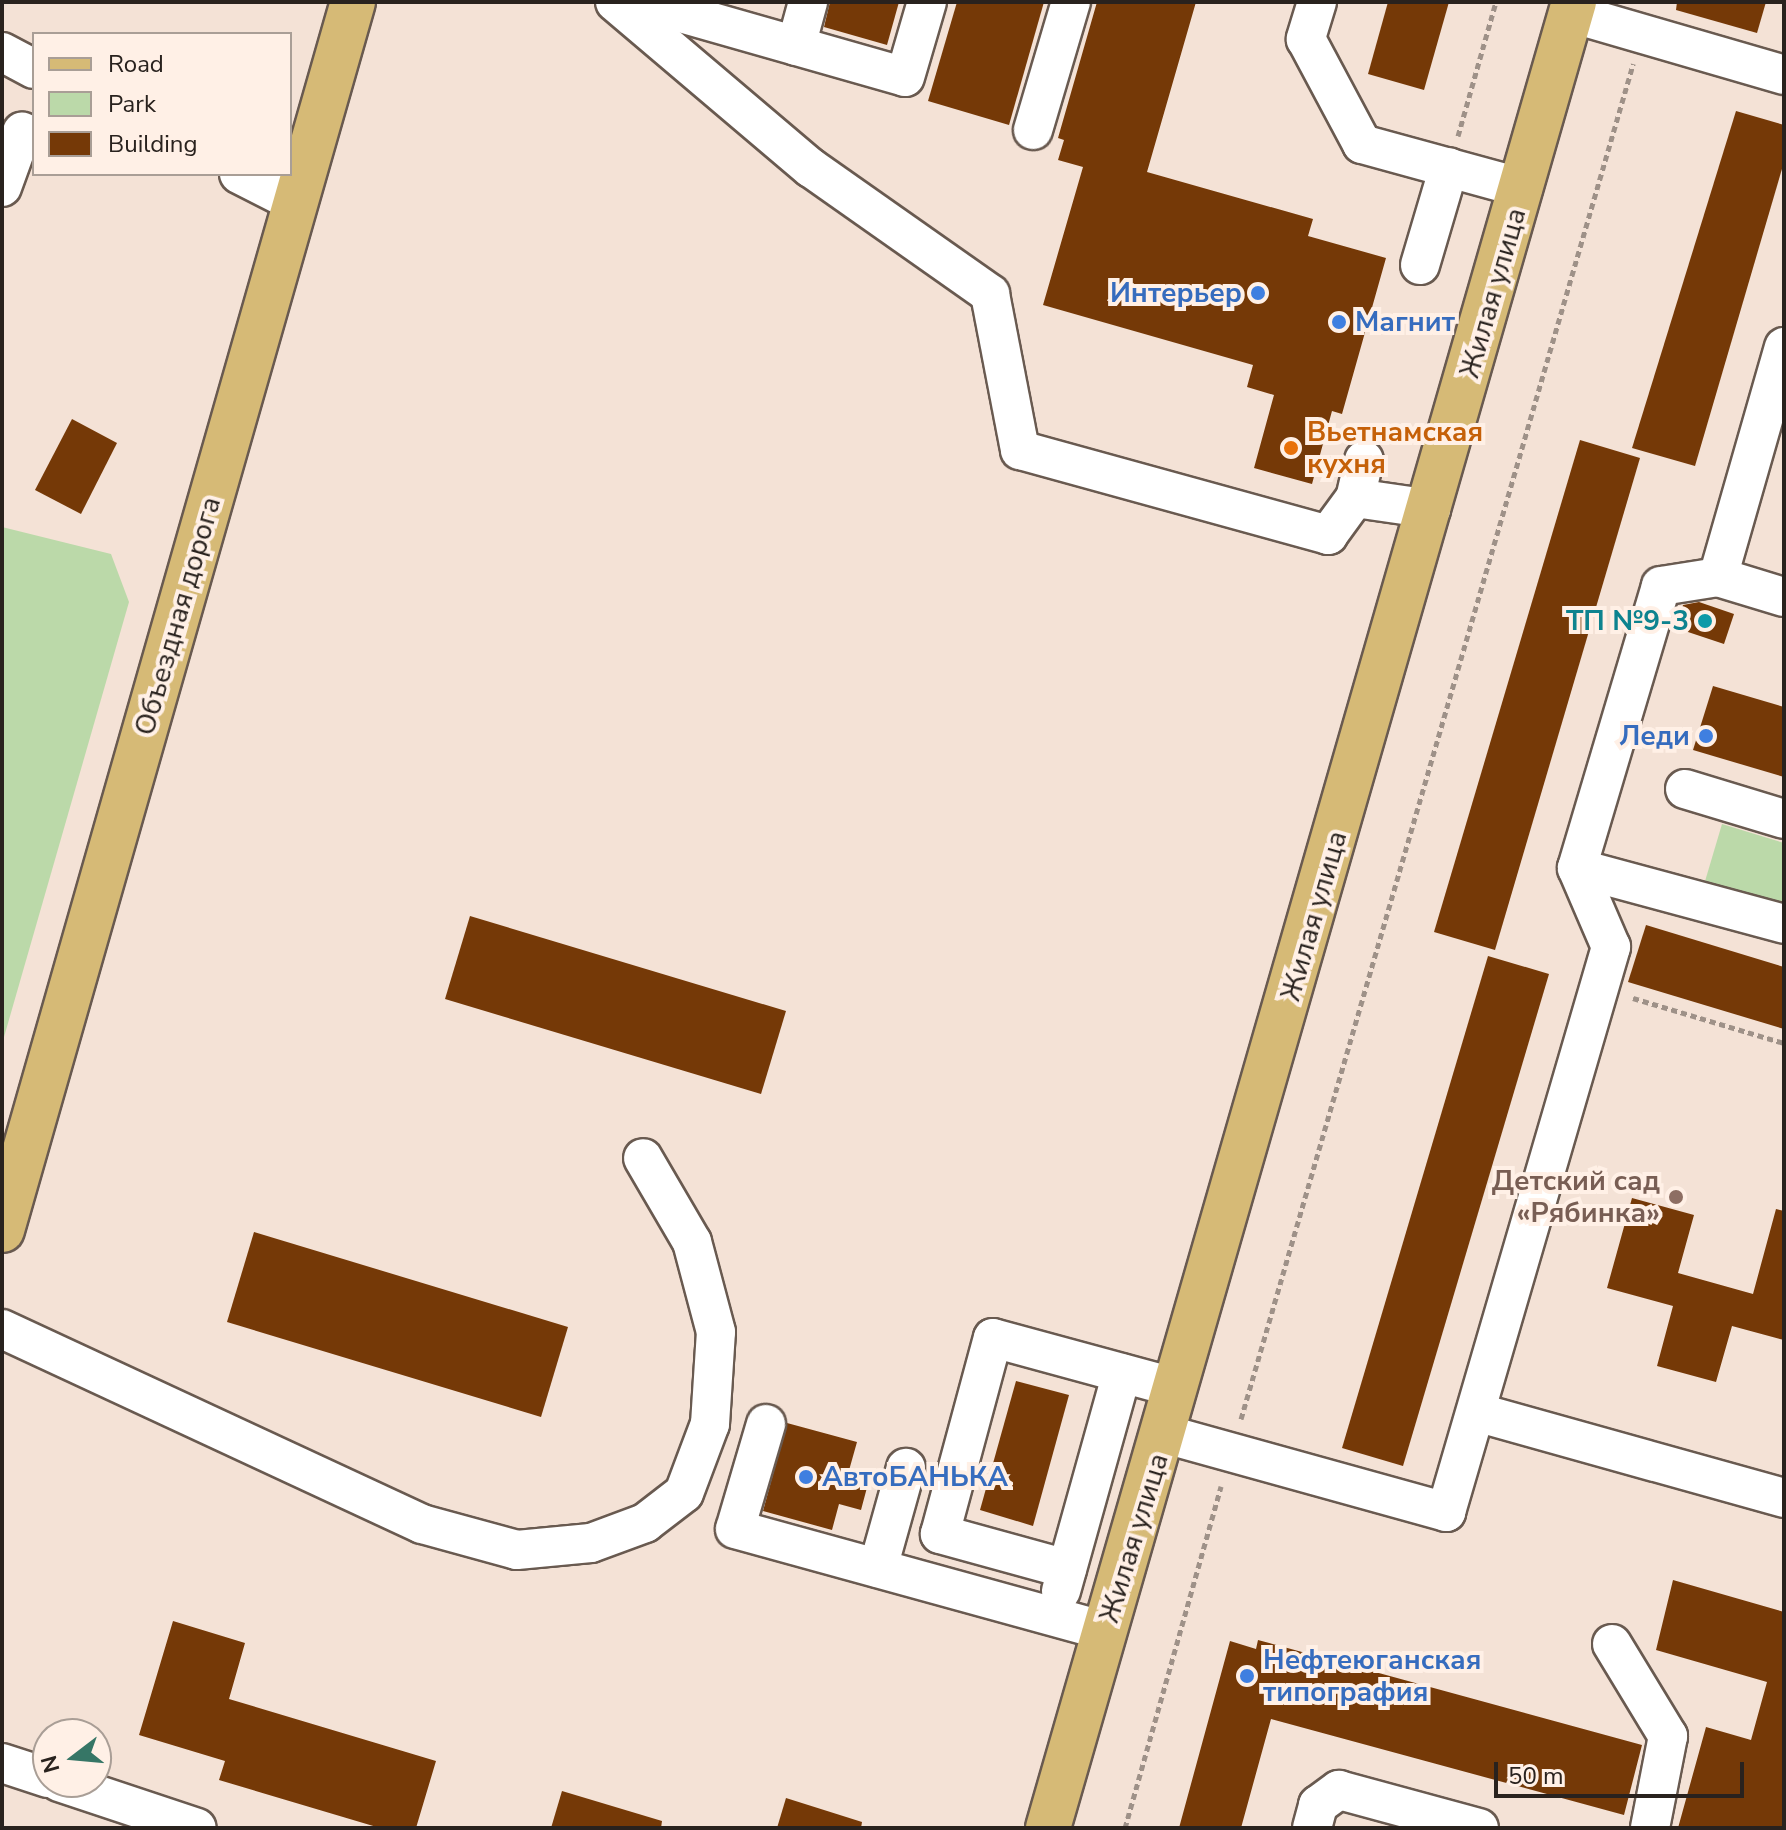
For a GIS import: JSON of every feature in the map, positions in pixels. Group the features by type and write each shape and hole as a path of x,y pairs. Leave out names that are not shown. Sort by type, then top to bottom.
{"main road":[{"name":"Объездная дорога","path":"2,1230 353,2"},
{"name":"Жилая улица","path":"1048,1828 1165,1434 1573,8"}],"lane":[{"path":"615,2 811,168 990,294 1020,450 1328,535 1355,498 1364,460"},
{"path":"642,2 699,10 796,46 905,77 927,2"},
{"path":"796,46 808,2"},
{"path":"1033,130 1071,2"},
{"path":"1317,2 1306,39 1362,144 1523,188"},
{"path":"1573,8 1642,34 1784,75"},
{"path":"2,52 32,68"},
{"path":"2,187 22,132"},
{"path":"1420,265 1449,167"},
{"path":"243,176 296,203"},
{"path":"1718,577 1775,414 1784,347"},
{"path":"1355,498 1431,509"},
{"path":"1165,1434 1456,1518 1476,1412 1611,947 1577,868 1661,586 1718,577 1784,597"},
{"path":"1685,789 1784,819"},
{"path":"1577,868 1784,924"},
{"path":"2,1329 422,1524 517,1550 591,1543 645,1523 684,1493 710,1424 716,1332 692,1242 643,1158"},
{"path":"1067,1569 940,1534 993,1338 1177,1388"},
{"path":"1054,1617 1122,1373"},
{"path":"1476,1412 1784,1498"},
{"path":"766,1424 735,1529 878,1568 982,1608 1054,1617 1106,1631"},
{"path":"878,1568 906,1468"},
{"path":"1612,1644 1668,1736 1650,1828"},
{"path":"2,1763 32,1773"},
{"path":"1312,1828 1318,1805 1339,1790 1479,1828"},
{"path":"107,1798 197,1828"}],"path":[{"path":"1449,167 1496,2"},
{"path":"1125,1828 1231,1451 1642,34"},
{"path":"1625,996 1784,1043"}],"green space":[{"path":"2,527 111,554 129,602 2,1044"},
{"path":"1722,824 1784,843 1784,912 1703,888"}],"building":[{"path":"830,2 899,2 887,45 824,27"},
{"path":"957,2 1044,2 1009,125 928,101"},
{"path":"1097,2 1196,2 1147,172 1313,219 1308,236 1386,258 1342,414 1332,411 1312,484 1254,468 1274,395 1247,387 1253,365 1043,305 1083,167 1058,160 1064,140 1058,138"},
{"path":"1388,2 1449,2 1424,90 1368,74"},
{"path":"1677,2 1766,2 1757,33 1676,10"},
{"path":"1736,111 1784,125 1784,162 1695,466 1632,448"},
{"path":"72,419 117,443 81,514 35,490"},
{"path":"1580,440 1640,458 1495,950 1434,932"},
{"name":"ТП №9-3","path":"1699,602 1734,614 1724,644 1676,628 1683,605"},
{"path":"1713,686 1784,707 1784,777 1693,750"},
{"path":"470,916 786,1011 761,1094 445,999"},
{"path":"1646,925 1784,967 1784,1029 1628,982"},
{"path":"1488,956 1549,974 1403,1466 1342,1448"},
{"path":"1632,1198 1694,1215 1678,1273 1753,1294 1776,1209 1784,1211 1784,1340 1732,1326 1716,1382 1657,1366 1673,1306 1607,1288"},
{"path":"254,1232 568,1327 541,1417 227,1322"},
{"path":"1016,1381 1069,1395 1033,1526 980,1510"},
{"name":"АвтоБАНЬКА","path":"787,1423 857,1442 848,1474 869,1480 861,1510 839,1504 832,1530 763,1511"},
{"path":"1673,1580 1784,1612 1784,1828 1678,1828 1706,1727 1751,1740 1767,1682 1656,1650"},
{"path":"173,1621 245,1643 229,1699 436,1761 416,1828 380,1828 219,1780 225,1761 139,1735"},
{"path":"1258,1640 1642,1745 1624,1815 1271,1719 1241,1828 1179,1828 1230,1641 1256,1649"},
{"path":"562,1791 662,1821 661,1828 551,1828"},
{"path":"786,1798 862,1822 861,1828 777,1828"}],"place":[{"name":"Интерьер","path":"1258,293"},
{"name":"Магнит","path":"1339,322"},
{"name":"Вьетнамская кухня","path":"1291,448"},
{"name":"ТП №9-3","path":"1705,621"},
{"name":"Леди","path":"1706,736"},
{"name":"Детский сад «Рябинка»","path":"1676,1197"},
{"name":"АвтоБАНЬКА","path":"806,1477"},
{"name":"Нефтеюганская типография","path":"1247,1676"}]}
